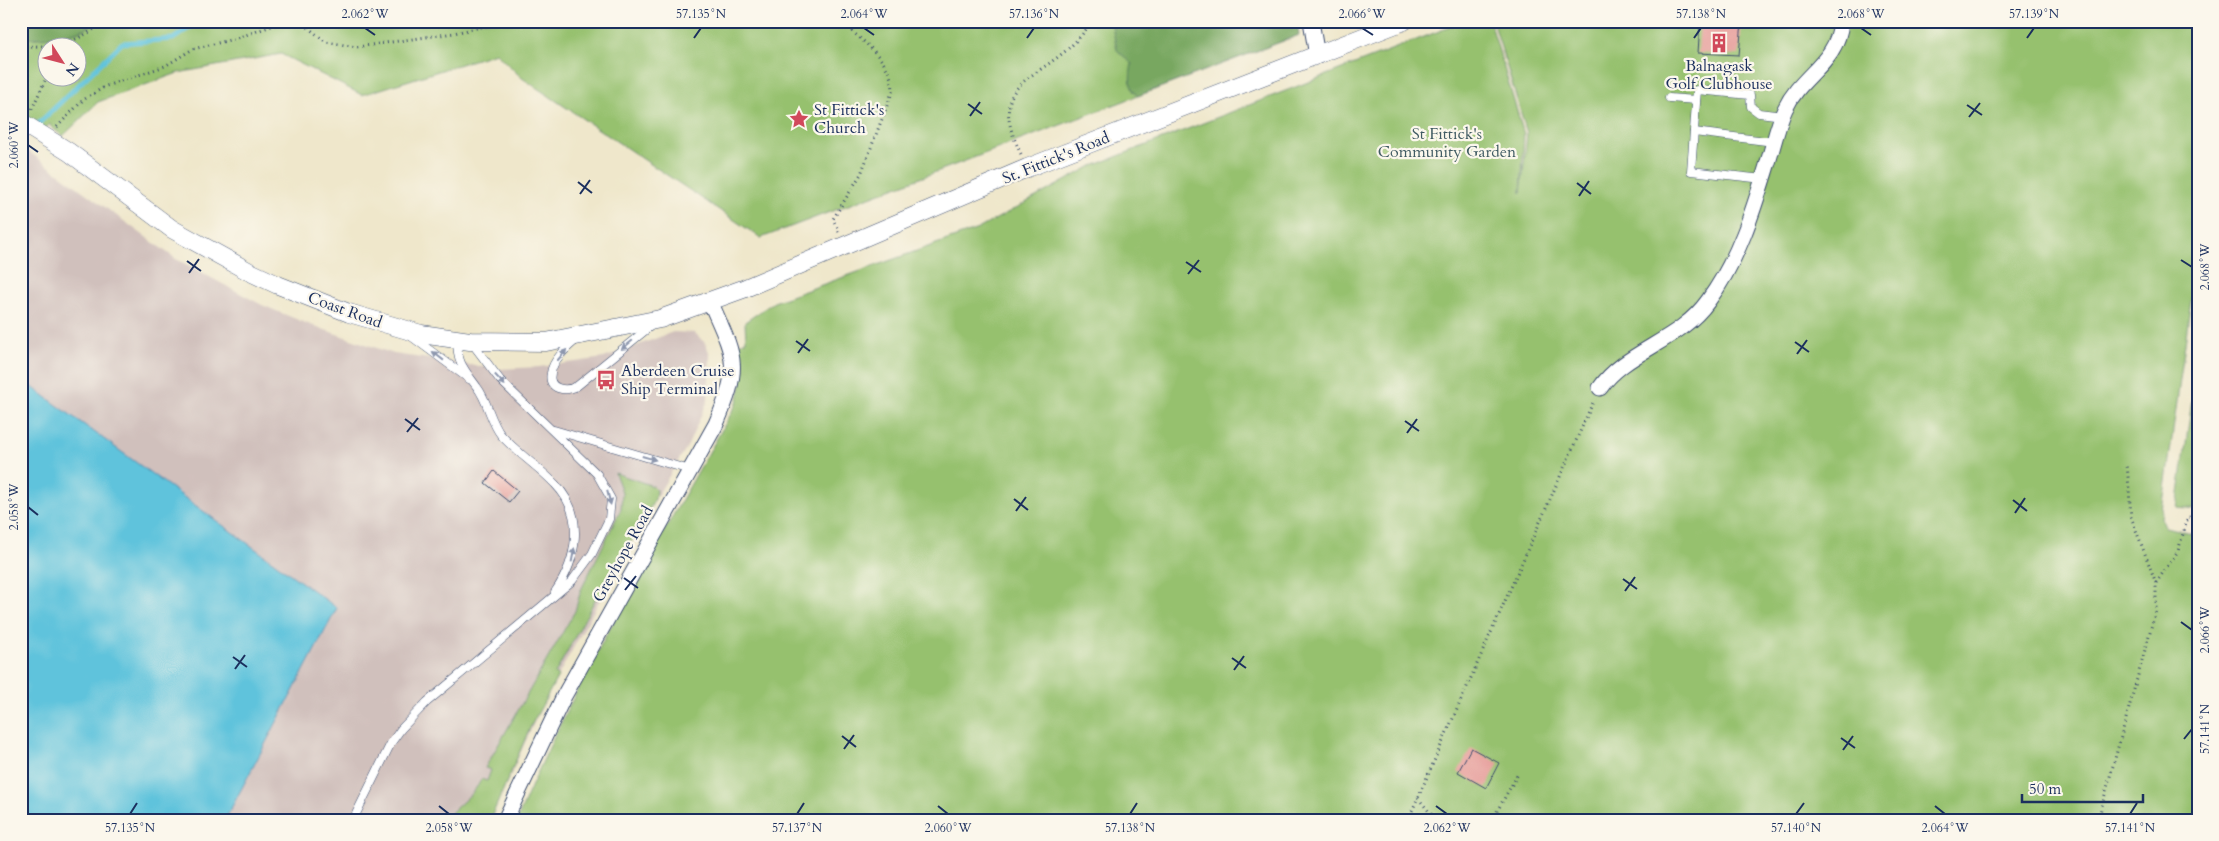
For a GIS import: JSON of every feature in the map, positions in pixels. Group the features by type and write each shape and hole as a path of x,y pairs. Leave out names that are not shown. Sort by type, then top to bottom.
{"street":[{"path":"1311,21 1318,56"},
{"name":"St. Fittick's Road","path":"710,301 1027,168 1404,21"},
{"path":"1600,388 1618,368 1688,324 1708,302 1734,258 1763,179 1783,116 1800,85 1829,57 1837,42 1841,21"},
{"name":"Coast Road","path":"26,117 69,152 172,229 204,248 278,285 349,313 402,330 464,340 536,343 660,319 710,301"},
{"name":"Greyhope Road","path":"505,820 564,696 690,470 732,386 734,369 732,353 710,301"}],"lane":[{"path":"1763,179 1691,171 1697,90 1750,95 1751,107 1759,113 1783,116"},
{"path":"1669,98 1696,100"},
{"path":"1694,132 1774,142"},
{"path":"580,336 563,352 553,368 551,378 559,389 568,390 577,386 660,319"},
{"path":"402,330 473,382"},
{"path":"352,820 391,743 412,715 572,581 586,565 603,534 611,505 607,489 597,474 500,380 464,340 458,358 482,394 500,433 555,484 571,508 575,536 572,561 568,572 551,598"},
{"path":"552,430 690,470"}],"path":[{"path":"79,38 106,21"},
{"path":"48,125 56,128 83,100 106,86 165,66 193,49 234,39 286,21"},
{"path":"300,21 326,42 357,47 454,33 508,21"},
{"path":"840,21 888,66 893,80 893,90 862,174 833,219 844,246"},
{"path":"1027,168 1010,126 1008,111 1011,98 1027,80 1079,39 1092,21"},
{"path":"21,46 38,46"},
{"path":"26,117 41,88"},
{"path":"1408,820 1600,388"},
{"path":"2098,820 2156,610 2156,583 2131,517 2127,463"},
{"path":"2156,583 2178,550 2188,518 2198,518"},
{"path":"1492,820 1518,774"},
{"path":"1418,798 1436,820"}],"shaded area":[{"path":"21,146 176,259 262,305 308,324 394,354 498,369 539,367 604,358 673,332 695,333 706,344 710,355 708,400 688,445 655,499 542,705 490,820 21,820"}],"green space":[{"path":"21,21 98,21 80,30 61,36 21,38"},
{"path":"98,21 1297,21 1299,35 761,238 522,78 496,53 362,95 281,54 178,73 98,102 63,136 51,127 50,124 42,132 21,122 21,38 38,38 38,88 88,88 88,38 41,38 61,36 80,30"},
{"path":"1111,21 1297,21 1299,35 1138,96 1131,85 1132,64 1117,50"},
{"name":"St Fittick's Community Garden","path":"1465,21 1490,21 1524,134 1521,193 1527,133 1493,21 2198,21 2198,249 2161,518 2165,527 2198,534 2198,820 517,820 566,713 593,660 737,403 744,370 738,344 746,341 745,322 774,302 978,229 1090,167"},
{"path":"2198,356 2198,510 2177,508"},
{"path":"615,473 653,486 656,490 655,499 599,599 596,598 555,674 558,676 531,726 490,820 445,820 470,795 481,779 487,781 491,770 485,768 575,611 581,590 621,509 622,492"}],"water":[{"path":"21,379 337,608 225,820 21,820"}],"building":[{"name":"Balnagask Golf Clubhouse","path":"1700,21 1742,21 1739,55 1698,53"},
{"path":"494,471 518,491 509,502 485,483"},
{"path":"1471,748 1499,763 1486,788 1458,772"}],"waterway":[{"path":"37,125 122,43 173,39 195,24 221,21"}],"place":[{"name":"Balnagask Golf Clubhouse","path":"1719,43"},
{"name":"St Fittick's Church","path":"799,119"},
{"name":"Aberdeen Cruise Ship Terminal","path":"606,380"}]}
